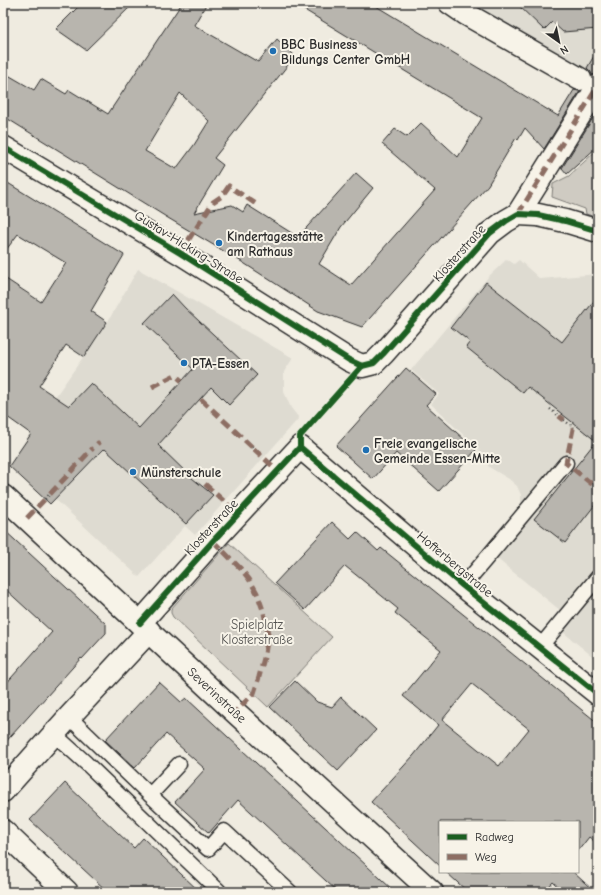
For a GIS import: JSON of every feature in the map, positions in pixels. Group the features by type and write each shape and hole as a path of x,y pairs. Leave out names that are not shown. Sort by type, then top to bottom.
{"street":[{"path":"450,3 473,18 589,83 536,186 518,214 538,215 598,231"},
{"name":"Gustav-Hicking-Straße","path":"3,147 180,253 348,360 362,366"},
{"name":"Klosterstraße","path":"362,366 374,363 490,233 518,214"},
{"name":"Klosterstraße","path":"3,791 69,717 144,627 212,541 300,447"},
{"name":"Hofterbergstraße","path":"300,447 462,586 598,694"},
{"name":"Severinstraße","path":"3,496 235,712 432,892"},
{"path":"3,831 67,892"}],"lane":[{"path":"586,118 598,104"},
{"path":"462,586 566,463"},
{"path":"540,647 598,577"},
{"path":"69,717 208,849 224,831 290,892"},
{"path":"54,734 219,891"},
{"path":"150,795 179,764"}],"path":[{"path":"550,408 559,416"},
{"path":"564,420 574,428"},
{"path":"45,499 50,494"}],"shaded area":[{"path":"453,3 598,3 598,90"},
{"path":"507,259 514,264 519,260 540,279 598,274 598,661 563,632 572,620 485,549 521,507 521,495 517,486 509,479 489,467 479,450 431,404 439,394 411,370 489,276"},
{"path":"138,269 293,358 284,372 284,392 291,408 299,418 195,535 185,526 139,577 55,499 50,504 9,466 34,427 107,323"}],"green space":[{"path":"598,149 598,218 586,214 585,209 552,197 553,184 569,176"},
{"name":"Spielplatz Klosterstraße","path":"229,543 332,637 268,707 173,617 171,613 171,609"}],"building":[{"path":"82,3 134,3 86,50 56,29"},
{"path":"182,3 207,3 194,25 258,62 277,39 295,56 214,158 223,165 194,213 232,205 243,212 247,205 298,237 356,173 373,188 341,227 319,264 351,285 435,190 382,144 395,129 407,137 421,123 458,157 482,118 293,3 371,3 558,116 574,90 580,91 544,149 525,128 518,140 516,138 488,185 362,327 318,311 242,262 3,116 3,72 34,90 41,79 66,94 69,90 108,114","holes":["180,93 209,121 194,145 176,169 145,151"]},
{"path":"516,3 598,3 598,29 563,32 552,22 544,30"},
{"path":"598,49 598,74 592,75 587,68"},
{"path":"598,110 598,146 567,174 562,168"},
{"path":"3,180 124,255 91,311 107,322 84,357 66,345 39,386 69,406 91,383 139,428 193,369 144,323 172,294 257,375 229,405 211,387 158,445 192,478 213,495 186,524 105,449 103,449 50,504 9,466 31,434 3,414 3,277 41,302 66,263 18,234 3,254"},
{"path":"486,282 562,342 598,296 598,501 565,543 534,519 596,441 528,387 523,393 466,347 470,342 451,327"},
{"path":"406,368 436,394 426,405 476,450 439,491 396,453 373,479 336,446"},
{"path":"332,522 350,539 357,532 378,551 381,548 598,723 598,844 589,837 579,850 579,821 439,821 439,865 371,802 414,755 438,725 403,696 441,650 395,613 398,609 345,566 305,610 275,583","holes":["472,684 529,729 499,766 442,720"]},
{"path":"3,529 106,624 106,633 82,659 81,658 3,745 3,687 52,632 3,587"},
{"path":"295,681 317,702 332,707 341,697 376,730 338,771 270,707"},
{"path":"159,682 181,702 186,698 395,892 338,892 238,800 209,833 175,802 205,769 166,734 135,768 105,740"},
{"path":"65,783 134,848 143,838 200,892 108,892 30,820"},
{"path":"447,873 574,873 595,892 564,892 553,882 544,892 468,892"}],"marked path":[{"path":"518,214 598,86"},
{"path":"180,253 213,202 222,196 229,186 259,206"},
{"path":"152,387 175,375 182,381"},
{"path":"201,399 252,447"},
{"path":"559,416 564,420"},
{"path":"574,428 566,463 598,489"},
{"path":"50,494 93,448"},
{"path":"254,449 278,471"},
{"path":"205,484 238,514"},
{"path":"27,518 45,499"},
{"path":"213,541 249,579 257,593 264,613 268,634 265,654 254,693 235,712"}],"cycle path":[{"path":"3,147 180,253 349,360 362,366"},
{"path":"362,366 374,363 490,233 518,214 538,215 598,231"},
{"path":"300,447 300,436 362,366"},
{"path":"300,447 463,586 598,694"},
{"path":"140,623 300,447"}],"place":[{"name":"BBC Business Bildungs Center GmbH","path":"273,51"},
{"name":"Kindertagesstätte am Rathaus","path":"219,243"},
{"name":"PTA-Essen","path":"184,363"},
{"name":"Freie evangelische Gemeinde Essen-Mitte","path":"366,450"},
{"name":"Münsterschule","path":"133,472"}]}
